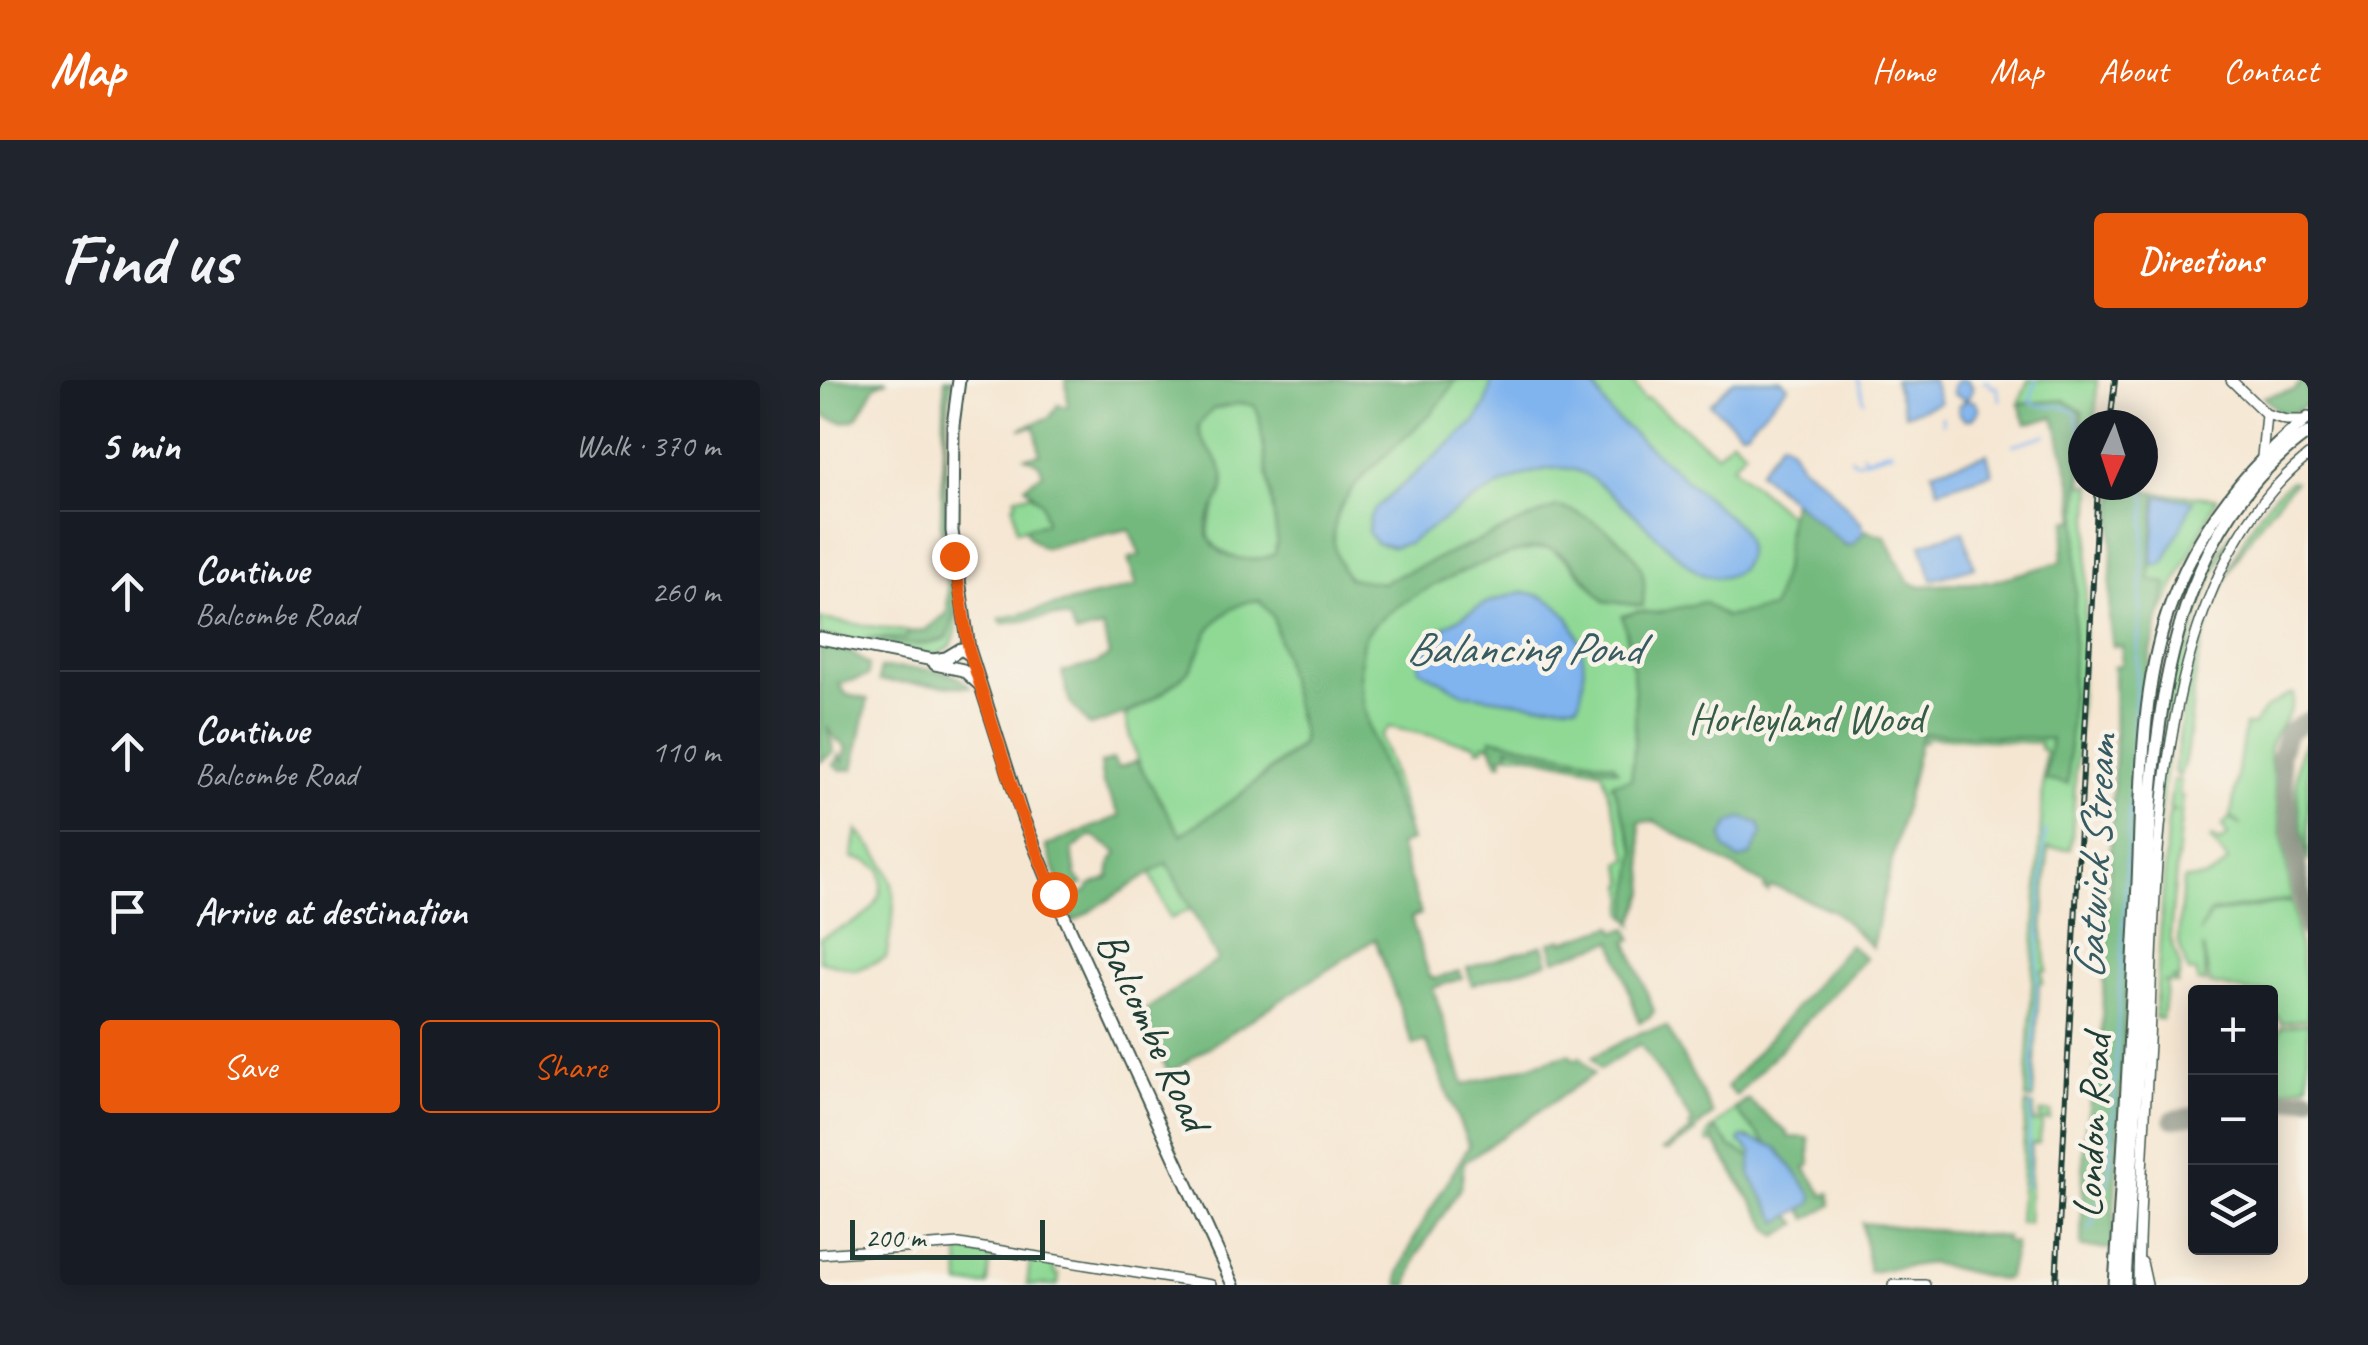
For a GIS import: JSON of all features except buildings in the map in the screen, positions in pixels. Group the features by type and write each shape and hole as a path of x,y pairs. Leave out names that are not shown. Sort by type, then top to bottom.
{"main road":[{"name":"Balcombe Road","path":"959,380 952,438 952,517 972,656 1019,808 1054,894 1232,1285"},
{"name":"London Road","path":"2115,1285 2142,806 2153,679 2164,624 2186,566 2227,498 2262,457 2307,424"},
{"name":"London Road","path":"2125,1285 2154,780 2171,659 2190,594 2212,547 2257,482 2307,424"},
{"name":"Balcombe Road","path":"954,653 964,610"},
{"path":"820,638 960,669 968,667 972,656 962,649 941,660 917,658"},
{"path":"954,653 952,663 982,688"}],"street":[{"path":"2231,380 2266,414 2307,424"},
{"path":"2262,457 2266,414"},
{"path":"2138,1285 2161,842 2186,666 2208,598 2237,541 2263,503 2308,456"},
{"path":"820,1254 958,1244 1211,1285"},
{"path":"2138,1250 2146,1285"},
{"path":"1897,1284 1925,1285"}],"green space":[{"path":"820,380 888,380 876,385 857,418 843,421 820,413"},
{"path":"945,380 952,380 945,474 955,585 952,624 947,638 927,643 866,638 905,638 910,632 925,630 947,613 941,523"},
{"path":"1066,380 1455,380 1439,404 1348,495 1336,520 1334,548 1348,578 1382,583 1556,507 1604,528 1634,556 1642,571 1643,606 1604,601 1572,563 1549,548 1507,555 1416,595 1372,628 1363,642 1360,667 1366,718 1411,841 1399,845 1421,914 1411,918 1429,975 1434,979 1459,971 1462,978 1433,988 1464,1085 1569,1054 1575,1060 1580,1057 1594,1074 1464,1162 1461,1187 1417,1255 1408,1285 1399,1285 1399,1273 1417,1232 1469,1146 1426,1041 1413,1045 1375,939 1169,1073 1139,1015 1218,960 1167,863 1073,922 1046,846 1120,816 1103,784 1100,764 1113,759 1118,768 1137,761 1181,835 1237,797 1300,747 1303,739 1273,617 1260,601 1238,606 1217,620 1190,669 1164,691 1129,712 1090,726 1070,703 1062,672 1095,664 1109,656 1103,628 1076,634 1069,619 1054,616 1002,624 999,619 1137,586 1128,559 1140,555 1129,529 1043,548 1024,528 1046,523 1042,503 1025,486 1043,473 1039,464 1025,457 1040,454 1035,427 1020,429 1050,417 1058,405 1068,407","holes":["1242,403 1255,406 1259,415 1277,538 1275,553 1256,559 1223,553 1207,532 1224,481 1199,425 1213,409","1092,835 1118,853 1111,862 1109,878 1090,885 1087,892 1075,894 1073,889 1083,884 1076,876 1072,850"]},
{"path":"1455,380 1632,380 1645,400 1648,398 1717,454 1732,439 1745,451 1732,466 1789,515 1784,568 1772,608 1725,617 1704,602 1622,616 1633,677 1635,739 1631,780 1612,784 1636,851 1634,925 1624,913 1626,883 1620,863 1629,859 1602,771 1509,754 1507,746 1483,744 1484,748 1477,749 1477,745 1389,727 1381,736 1408,824 1405,825 1378,754 1362,697 1361,646 1369,627 1399,603 1490,560 1550,548 1567,560 1604,601 1642,606 1620,558 1601,530 1589,519 1556,507 1381,583 1346,575 1335,553 1333,528 1342,505 1378,461 1442,400"},
{"path":"2028,380 2097,380 2096,410 2079,410 2064,400 2019,404"},
{"path":"2308,380 2308,404 2291,414 2281,413 2263,397 2294,390"},
{"name":"Horleyland Wood","path":"2064,400 2079,410 2068,410 2068,469 2054,417 2026,424 2019,404"},
{"path":"1249,403 1256,406 1259,415 1277,538 1275,553 1249,560 1223,552 1210,540 1209,524 1223,480 1199,428 1202,419 1215,408"},
{"path":"2291,481 2295,482 2260,523 2221,590 2249,530 2268,503"},
{"path":"2158,493 2217,498 2160,616 2167,586 2153,582 2149,575"},
{"path":"1031,494 1042,503 1046,524 1017,530 1015,497"},
{"name":"Horleyland Wood","path":"2074,500 2079,500 2068,784 2045,780 2051,739 1922,733 1872,947 1834,911 1779,888 1770,887 1768,892 1765,885 1654,821 1639,822 1646,891 1633,922 1628,916 1636,851 1612,783 1631,779 1635,738 1633,676 1622,616 1704,602 1725,617 1772,608 1784,568 1793,501 1847,546 1864,530 1885,536 1908,581 1918,586 1990,582 2061,562 2067,520 2076,520"},
{"path":"2079,500 2091,500 2072,838 2070,849 2048,848 2043,932 2047,971 2042,971 2043,983 2039,983 2033,1100 2026,1099 2045,750 2040,749 2040,743 1926,737 1925,742 1919,742 1925,732 2051,739 2045,779 2068,783"},
{"path":"2114,500 2156,500 2150,580 2166,583 2167,587 2147,669 2142,723 2112,1249 2081,1247 2084,1137 2101,1038 2115,749 2114,666 2121,665 2122,646 2113,646 2109,620"},
{"path":"2234,529 2192,638 2168,754 2150,931 2131,1285 2151,854 2161,739 2185,628 2206,576"},
{"path":"2217,598 2201,646 2179,777 2174,772 2202,628"},
{"path":"1255,599 1268,607 1273,617 1301,722 1302,743 1237,797 1180,835 1140,763 1125,716 1182,677 1195,662 1215,623 1234,608"},
{"path":"957,609 951,646 936,655 820,635 820,619 910,632 905,638 873,639 929,643 947,638"},
{"path":"820,643 850,652 869,665 868,676 839,684 847,695 868,699 853,769 841,770 834,765 840,755 843,763 847,747 836,740 827,726 834,752 820,762"},
{"path":"880,668 940,671 970,687 879,681"},
{"path":"2294,694 2269,751 2292,899 2211,912 2199,933 2211,914 2292,901 2308,1019 2282,1023 2278,1017 2278,985 2210,984 2203,947 2206,983 2198,982 2196,972 2188,972 2178,940 2185,879 2204,878 2223,866 2228,861 2210,839 2220,842 2228,836 2222,826 2229,818 2242,826 2231,816 2245,725 2253,725 2265,709"},
{"path":"1491,738 1614,764 1617,770 1508,747 1509,754 1501,756 1503,762 1498,763"},
{"path":"2308,741 2308,862 2297,781 2301,751"},
{"path":"2173,780 2181,781 2179,795 2183,796 2170,937 2180,966 2179,978 2173,979 2178,984 2164,982 2167,984 2162,1019 2155,1018 2167,829 2169,813 2177,811 2169,809"},
{"path":"857,830 882,861 893,888 894,903 886,958 856,970 820,961 820,938 866,914 879,896 880,869 852,858"},
{"path":"1166,862 1191,909 1170,919 1150,872"},
{"path":"1613,926 1616,932 1628,928 1632,939 1627,941 1654,1011 1639,1022 1613,941 1555,960 1550,943"},
{"path":"1543,945 1548,962 1472,985 1467,968"},
{"path":"1849,945 1866,958 1736,1096 1727,1087"},
{"path":"2308,1023 2308,1084 2279,1091 2278,1037 2281,1027"},
{"path":"1667,1027 1713,1114 1696,1132 1668,1151 1663,1150 1692,1130 1689,1126 1693,1123 1640,1044 1600,1070 1592,1057 1642,1032"},
{"path":"1748,1100 1788,1137 1809,1138 1810,1165 1805,1168 1824,1196 1829,1193 1831,1205 1807,1219 1801,1208 1812,1203 1813,1196 1778,1149 1767,1144 1735,1110"},
{"path":"1749,1100 1736,1111 1767,1144 1747,1137 1740,1142 1751,1151 1752,1158 1731,1147 1715,1129 1712,1137 1748,1197 1714,1141 1707,1140 1709,1132"},
{"path":"2026,1104 2034,1106 2033,1122 2039,1122 2041,1112 2051,1112 2050,1120 2043,1120 2039,1143 2031,1144 2028,1223 2019,1223"},
{"path":"1715,1128 1731,1147 1752,1158 1779,1222 1790,1215 1798,1224 1777,1236 1771,1231 1712,1137"},
{"path":"1862,1223 2006,1237 2006,1242 2015,1243 2008,1277 2002,1280 1930,1263 1869,1272"},
{"path":"959,1250 991,1255 988,1285 960,1285"},
{"path":"1030,1260 1053,1264 1055,1274 1059,1275 1058,1285 1027,1285"}],"water":[{"name":"Balancing Pond","path":"1492,380 1590,380 1611,414 1739,526 1747,550 1741,568 1724,577 1699,573 1603,487 1568,469 1546,469 1521,476 1471,502 1408,543 1393,547 1376,543 1368,532 1376,508 1476,421 1486,404"},
{"path":"1734,380 1781,380 1788,386 1741,432 1710,404"},
{"path":"1894,380 1933,380 1940,403 1905,414"},
{"path":"1958,380 1967,380 1972,385 1972,393 1966,399 1975,402 1979,410 1972,419 1964,419 1959,413 1959,406 1966,400 1953,394"},
{"path":"1781,441 1862,524 1864,532 1852,545 1844,544 1759,472"},
{"path":"1987,454 1992,473 1938,490 1932,471"},
{"path":"2158,497 2193,501 2164,562 2156,566 2152,562"},
{"path":"1963,531 1974,567 1932,580 1921,544"},
{"name":"Balancing Pond","path":"1521,592 1540,596 1568,617 1582,650 1584,668 1578,704 1535,704 1465,694 1419,669 1419,648 1445,632 1444,627 1486,603"},
{"path":"1742,818 1759,823 1762,834 1750,856 1739,860 1725,848 1722,836 1730,823"},
{"path":"1742,1137 1776,1147 1813,1196 1812,1203 1779,1222 1750,1175 1752,1153 1739,1141"}],"waterway":[{"path":"1858,380 1864,401"},
{"path":"1988,380 1991,387 1996,387 2000,400"},
{"name":"Gatwick Stream","path":"2036,380 2030,401 2072,410"},
{"path":"1942,417 1943,423"},
{"path":"2013,445 2046,435"},
{"path":"1862,453 1866,458 1891,449"},
{"path":"1851,458 1855,462 1892,452"},
{"name":"Gatwick Stream","path":"2090,1230 2110,1172 2146,500"},
{"path":"2031,1098 2045,831"},
{"path":"2026,1187 2031,1105"}],"taxiway":[{"path":"2308,720 2288,732 2280,756 2308,930"},
{"path":"2278,1102 2308,1097"},
{"path":"2173,1119 2188,1116"}],"railway":[{"path":"2112,410 2115,380"},
{"path":"2056,1285 2097,500"}],"route":[{"path":"954,556 969,650 1019,808 1054,894"}]}
